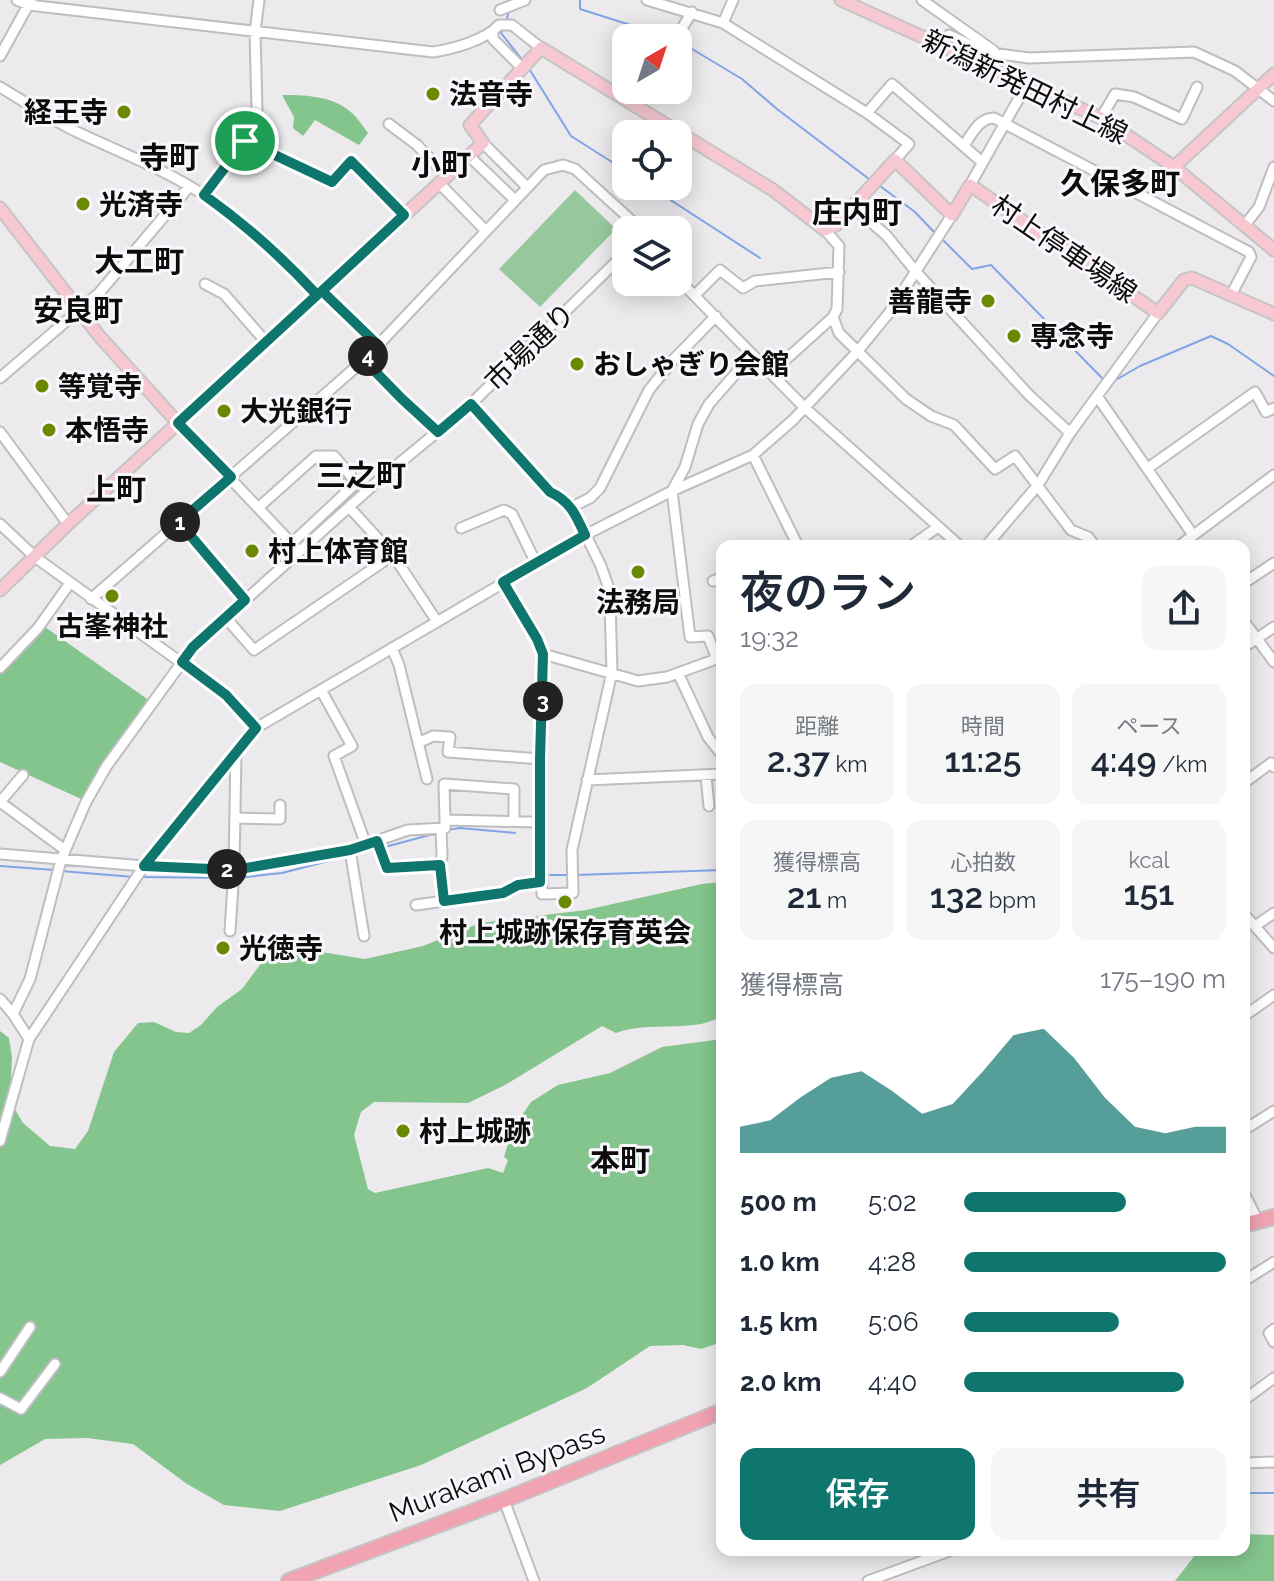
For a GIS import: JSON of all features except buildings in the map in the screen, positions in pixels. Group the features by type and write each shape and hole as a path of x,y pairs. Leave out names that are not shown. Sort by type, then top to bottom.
{"highway":[{"path":"1251,1223 1274,1217"},
{"name":"Murakami Bypass","path":"289,1581 326,1575 716,1413"}],"main road":[{"name":"新潟新発田村上線","path":"841,0 1101,118 1174,167 1274,250"},
{"path":"0,590 483,143 470,125 541,48 773,190 825,230 836,225 895,160"},
{"path":"1174,167 1266,81"},
{"name":"村上停車場線","path":"895,160 952,215 970,185 1158,313 1184,280 1192,278 1274,314"},
{"path":"0,208 100,337 178,423"}],"street":[{"path":"17,0 433,52 512,25 541,48"},
{"path":"204,195 245,141 257,110 255,32 259,0"},
{"path":"522,68 493,39 500,5 525,0"},
{"path":"647,0 723,23 867,113 909,144 895,160"},
{"path":"723,23 733,0"},
{"path":"922,0 995,52"},
{"path":"0,56 30,2"},
{"path":"685,24 692,12"},
{"path":"941,44 949,35 985,52 1029,58 1194,52 1266,81 1274,101"},
{"path":"867,113 892,84 982,162"},
{"path":"970,185 1027,84"},
{"path":"0,87 72,129 157,168 204,195 240,221 378,345"},
{"path":"1101,118 1115,94 1134,97 1182,119 1197,87"},
{"path":"964,145 987,118 994,118 1249,252 1251,257 1231,295"},
{"path":"389,124 417,145 485,230"},
{"path":"245,141 332,182 351,161 404,215"},
{"path":"483,143 526,186"},
{"path":"469,156 514,199"},
{"path":"91,599 364,360 526,186 553,165 575,169 627,216"},
{"path":"1240,248 1274,167"},
{"path":"1,375 99,293 189,187"},
{"path":"852,206 886,235 1029,395 1070,433"},
{"path":"0,1141 29,1039 144,866 256,728 585,535 753,455 773,439 857,352 917,273 952,215"},
{"path":"771,373 833,317 837,309 839,246 825,230"},
{"name":"市場通り","path":"13,1014 30,979 63,855 86,802 106,767 193,647 349,507 471,404 612,266"},
{"path":"695,295 720,270 743,288 755,281 839,272"},
{"path":"205,284 224,294 266,342"},
{"path":"692,292 804,407 953,540"},
{"path":"991,540 1038,485 1070,433 1158,313"},
{"path":"572,507 590,498 600,488 649,390 716,316"},
{"path":"833,317 839,333 906,399 931,416 954,425 995,469 1015,456 1071,530 1090,540"},
{"path":"716,651 708,636 690,637 672,491 685,467 698,424 709,404 752,355"},
{"path":"364,360 438,432"},
{"path":"1148,468 1255,392 1266,412 1274,408"},
{"path":"1097,396 1193,535"},
{"path":"471,404 550,492 572,507 608,586 612,672 572,850 573,893 542,894 539,822 543,654 503,582"},
{"path":"178,423 300,552"},
{"path":"0,432 68,524"},
{"path":"753,455 795,540"},
{"path":"259,507 316,456 347,491 292,543"},
{"path":"1188,540 1274,475"},
{"path":"349,507 393,555 436,620"},
{"path":"461,528 504,510 512,514 536,563"},
{"path":"179,522 245,600"},
{"path":"0,524 35,557 226,695 256,728"},
{"path":"920,540 938,527"},
{"path":"225,617 254,650 393,555"},
{"path":"1250,579 1274,563"},
{"path":"0,668 44,621 70,583"},
{"path":"1250,643 1274,627"},
{"path":"1250,628 1274,662"},
{"path":"392,648 427,779"},
{"path":"543,654 638,681 667,677 716,659"},
{"path":"678,673 708,737 716,747"},
{"path":"321,690 352,746 334,756 366,845"},
{"path":"418,743 433,736 450,737 448,752 540,759"},
{"path":"230,931 236,751"},
{"path":"1250,779 1271,763 1274,767"},
{"path":"23,775 0,802 63,855"},
{"path":"587,780 716,775"},
{"path":"706,776 709,806"},
{"path":"444,901 440,865 444,784 514,789 514,821"},
{"path":"236,818 280,819 280,805"},
{"path":"0,854 63,855 144,866 234,870 350,850 408,830 443,824 539,822"},
{"path":"377,841 387,868 440,865"},
{"path":"350,850 364,936"},
{"path":"416,905 503,893 518,885 540,882"},
{"path":"1255,926 1274,913"},
{"path":"1250,921 1274,948"},
{"path":"1250,1012 1274,995"},
{"path":"0,999 29,1039"},
{"path":"1250,1126 1274,1111"},
{"path":"1250,1277 1274,1262"},
{"path":"0,1372 30,1327"},
{"path":"1274,1329 1269,1333 1274,1342"},
{"path":"0,1398 21,1409 55,1364"},
{"path":"1250,1396 1274,1378"},
{"path":"1250,1463 1274,1462"},
{"path":"504,1500 534,1581"},
{"path":"868,1581 924,1556"}],"green space":[{"path":"282,95 312,96 331,101 348,110 368,133 359,145 315,120 303,136 293,128 294,117"},
{"path":"575,190 612,225 612,233 540,307 499,269"},
{"path":"45,627 150,701 90,803 0,762 0,674 7,663"},
{"path":"716,883 716,1018 698,1024 643,1027 616,1033 602,1026 505,1085 468,1103 374,1102 361,1112 354,1135 368,1189 375,1193 488,1168 503,1173 512,1130 531,1102 558,1085 610,1073 662,1047 716,1040 716,1344 701,1349 683,1345 650,1346 587,1388 421,1465 280,1511 224,1505 187,1484 133,1444 87,1438 45,1439 0,1465 0,1031 9,1038 12,1057 10,1101 23,1123 50,1146 75,1149 88,1131 114,1052 138,1023 154,1022 176,1032 189,1033 242,989 272,949 284,946 365,959 423,946 480,923 586,910"},
{"path":"1250,1534 1274,1535 1274,1581 1175,1581 1194,1556 1250,1556"}],"waterway":[{"path":"580,0 580,9 627,24"},
{"path":"506,23 509,10"},
{"path":"503,29 501,33 524,62"},
{"path":"692,49 742,79 869,179"},
{"path":"528,67 571,136 612,162"},
{"path":"880,186 915,212 934,232"},
{"path":"671,200 760,258"},
{"path":"944,241 972,269 991,265 1103,379"},
{"path":"1114,381 1140,366 1211,336 1274,376"},
{"path":"447,830 460,828 515,833"},
{"path":"385,847 437,833"},
{"path":"354,854 375,849"},
{"path":"237,878 282,873 348,856"},
{"path":"0,866 55,870"},
{"path":"576,875 716,870"},
{"path":"61,871 134,877"},
{"path":"550,875 569,875"},
{"path":"141,877 230,878"},
{"path":"1250,1493 1274,1493"}],"place":[{"name":"法音寺","path":"433,94"},
{"name":"経王寺","path":"124,112"},
{"name":"光済寺","path":"83,204"},
{"name":"善龍寺","path":"988,301"},
{"name":"専念寺","path":"1014,336"},
{"name":"おしゃぎり会館","path":"577,364"},
{"name":"等覚寺","path":"42,386"},
{"name":"大光銀行","path":"224,411"},
{"name":"本悟寺","path":"49,430"},
{"name":"村上体育館","path":"252,551"},
{"name":"法務局","path":"638,572"},
{"name":"古峯神社","path":"112,596"},
{"name":"村上城跡保存育英会","path":"565,902"},
{"name":"光徳寺","path":"223,948"},
{"name":"村上城跡","path":"403,1131"}],"district":[{"name":"寺町","path":"169,157"},
{"name":"小町","path":"441,164"},
{"name":"久保多町","path":"1120,183"},
{"name":"庄内町","path":"857,212"},
{"name":"大工町","path":"139,261"},
{"name":"安良町","path":"78,310"},
{"name":"三之町","path":"361,475"},
{"name":"上町","path":"116,489"},
{"name":"本町","path":"620,1160"}],"route":[{"path":"245,141 332,182 351,161 404,215 322,291 378,345 364,360 401,398 438,432 471,404 550,492 572,507 585,535 503,582 543,654 540,882 518,885 503,893 444,901 440,865 387,868 377,841 350,850 234,870 144,866 256,728 226,695 182,662 193,647 245,600 179,522 231,477 178,423 317,295 284,259 204,195 245,141"}]}
